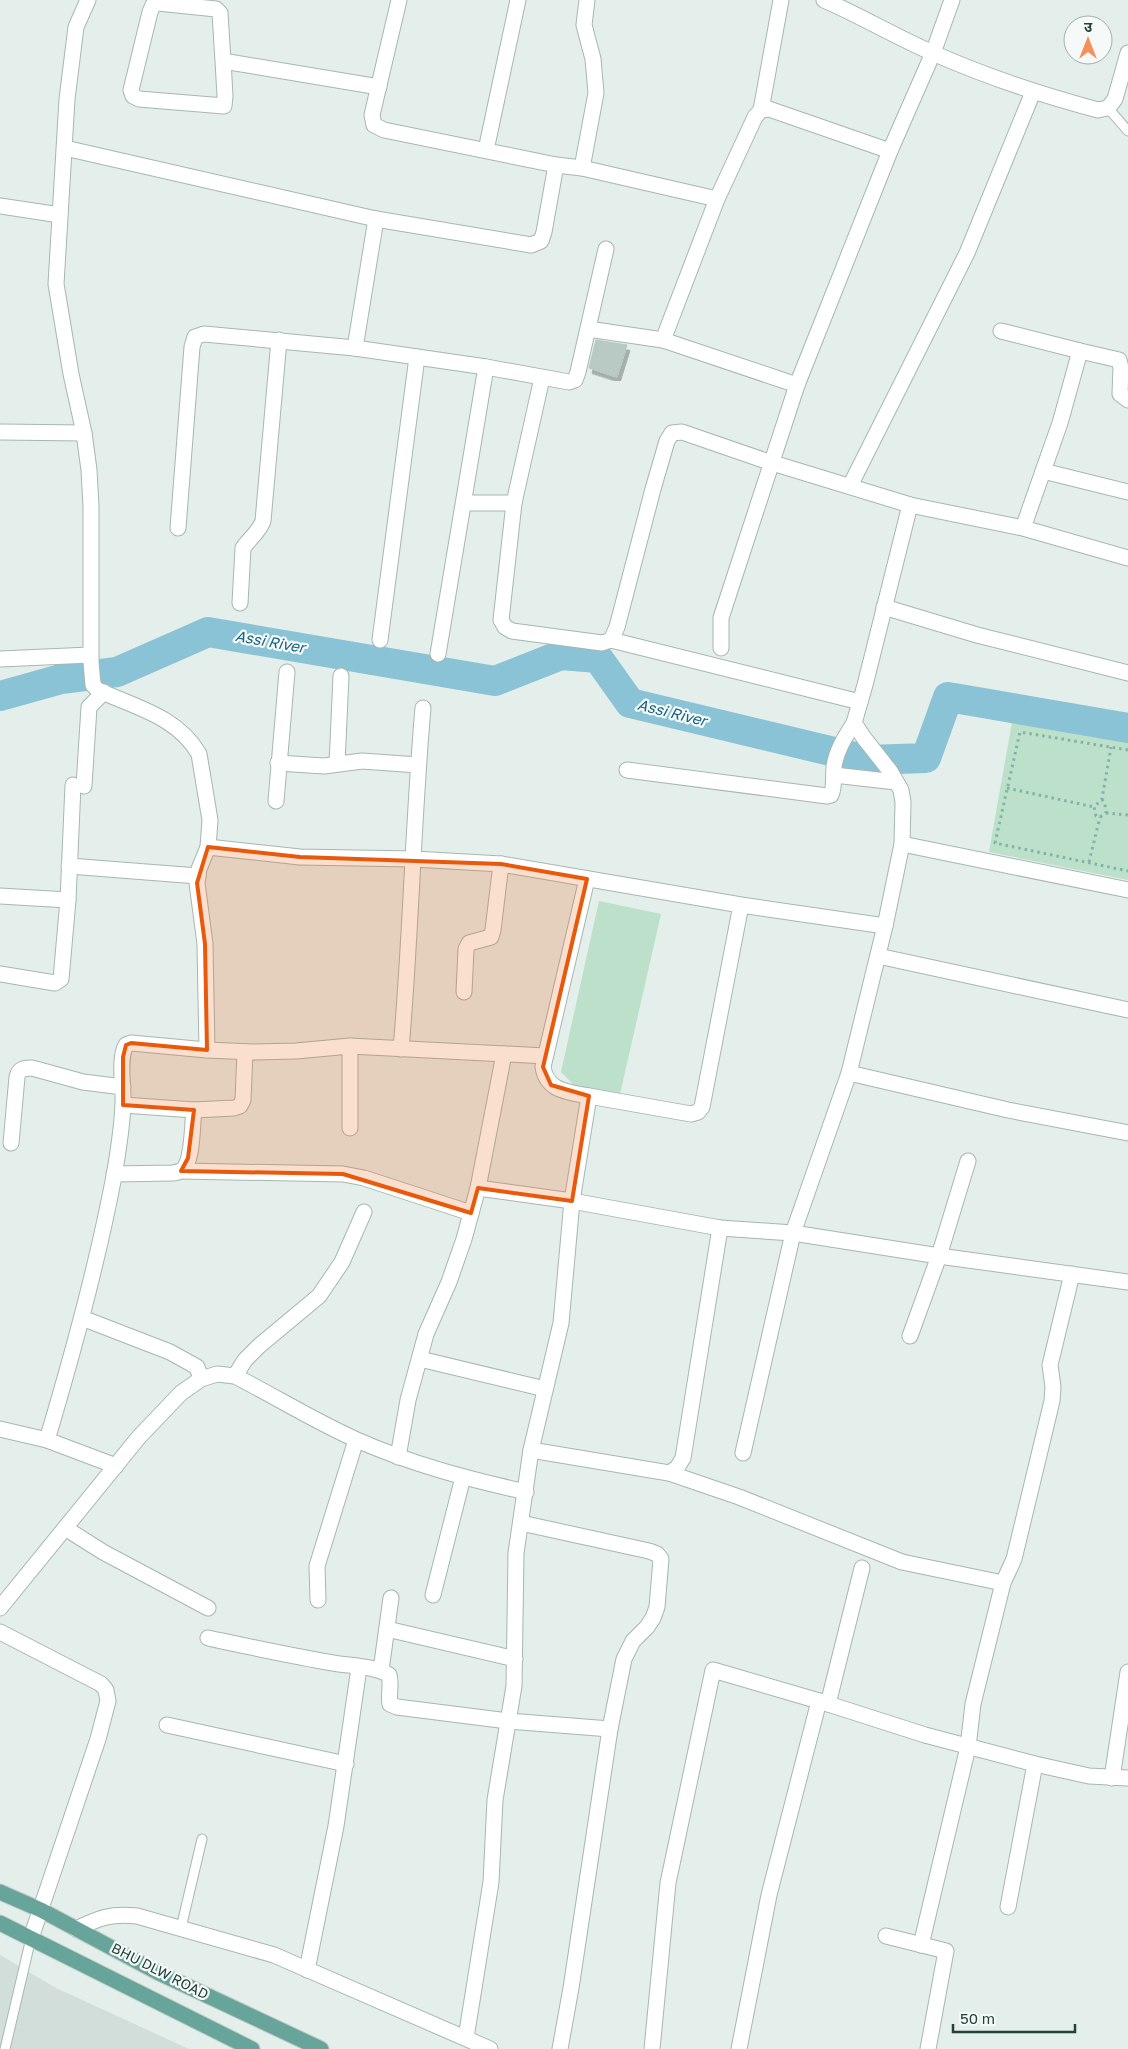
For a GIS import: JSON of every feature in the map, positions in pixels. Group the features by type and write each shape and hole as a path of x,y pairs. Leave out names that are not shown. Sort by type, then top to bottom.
{"main road":[{"name":"BHU DLW ROAD","path":"0,1892 41,1910 157,1972 321,2049"},
{"name":"BHU DLW ROAD","path":"0,1923 252,2049"}],"street":[{"path":"0,974 55,983 61,979 69,866 78,786 89,706 99,689 90,658 91,506 84,433 71,374 56,284 65,148 66,99 76,27 88,0"},
{"path":"399,0 372,115 374,125 384,130 582,168 717,199"},
{"path":"486,150 518,0"},
{"path":"582,168 596,92 593,59 584,25 586,0"},
{"path":"663,340 717,199 755,117 761,110 781,0"},
{"path":"824,0 933,53 1033,92 1098,110 1108,108 1115,99 1128,53"},
{"path":"721,648 721,618 797,385 890,151 933,53 952,0"},
{"path":"158,3 216,9 220,14 223,61 224,106 139,99 133,96 131,90 150,12 153,5 158,3"},
{"path":"223,61 379,86"},
{"path":"850,486 967,253 1033,92"},
{"path":"761,110 769,109 890,151"},
{"path":"65,148 376,219 531,245 540,241 544,232 556,164"},
{"path":"0,206 60,215"},
{"path":"354,348 376,219"},
{"path":"178,528 192,346 195,337 204,334 354,348 486,367 569,382 575,380 606,249"},
{"path":"588,329 663,340 797,385"},
{"path":"1001,331 1118,360 1121,368 1120,394 1128,400"},
{"path":"240,603 243,548 248,540 260,530 263,521 279,340"},
{"path":"1023,528 1060,423 1080,352"},
{"path":"380,640 417,357"},
{"path":"438,654 465,503 486,367"},
{"path":"542,378 514,503 501,620 505,627 512,631 602,643 611,640 860,702"},
{"path":"0,432 84,433"},
{"path":"611,640 617,628 667,441 672,433 682,432 772,463 910,505 1023,528 1128,558"},
{"path":"1043,471 1128,492"},
{"path":"465,503 514,503"},
{"path":"627,770 831,795 834,789 834,770 841,742 854,723 910,505"},
{"path":"884,607 976,635 1128,673"},
{"path":"0,659 90,658"},
{"path":"276,800 287,672"},
{"path":"338,764 341,676"},
{"path":"99,689 150,710 163,718 196,747 199,754 210,820 208,847 198,876 198,898 205,944 207,1050"},
{"path":"401,1049 423,708"},
{"path":"743,1453 793,1232 849,1072 885,926 902,844 903,802 893,776 854,723"},
{"path":"278,763 324,766 362,761 418,765"},
{"path":"834,770 893,776"},
{"path":"902,844 1128,890"},
{"path":"208,847 300,856 414,859 501,864 741,905 885,926"},
{"path":"464,992 466,949 469,944 491,937 501,864"},
{"path":"69,866 198,876"},
{"path":"587,878 545,1056 545,1076 551,1085 564,1091 691,1114 698,1112 702,1107 741,905"},
{"path":"0,896 68,900"},
{"path":"878,956 1128,1010"},
{"path":"47,1440 82,1318 114,1174 123,1105 123,1057 126,1044 245,1052 296,1051 350,1046 545,1056"},
{"path":"350,1046 350,1128"},
{"path":"123,1105 194,1110 240,1106 243,1100 245,1052"},
{"path":"398,1457 408,1400 426,1334 449,1282 478,1188 504,1054"},
{"path":"11,1143 17,1077 24,1068 32,1068 108,1087 123,1087"},
{"path":"849,1072 1008,1110 1128,1134"},
{"path":"466,2038 491,1882 495,1800 514,1686 516,1553 531,1450 560,1323 572,1201 590,1096"},
{"path":"181,1171 186,1166 188,1158 194,1110"},
{"path":"910,1336 939,1256 968,1161"},
{"path":"114,1174 174,1173 181,1171 343,1174 364,1178 471,1213"},
{"path":"478,1188 572,1201 720,1228 793,1232 939,1256 1128,1282"},
{"path":"235,1376 245,1360 259,1346 319,1296 342,1262 364,1212"},
{"path":"669,1473 677,1468 683,1458 720,1228"},
{"path":"921,1945 968,1747 972,1704 1003,1583 1014,1559 1052,1401 1053,1387 1050,1365 1072,1274"},
{"path":"82,1318 184,1360 197,1367 201,1379"},
{"path":"420,1359 545,1389"},
{"path":"0,1608 139,1437 175,1399 201,1379 217,1374 235,1376 356,1440 398,1457 463,1477 526,1492"},
{"path":"0,1429 47,1440 116,1466"},
{"path":"318,1600 317,1566 356,1440"},
{"path":"531,1450 669,1473 739,1497 902,1562 1003,1583"},
{"path":"433,1595 463,1477"},
{"path":"521,1523 649,1551 657,1554 661,1559 657,1607 650,1622 633,1641 624,1659 610,1729 573,1979 560,2049"},
{"path":"65,1528 103,1552 208,1608"},
{"path":"738,2049 769,1895 862,1568"},
{"path":"381,1670 391,1598"},
{"path":"387,1629 515,1659"},
{"path":"0,1632 101,1684 106,1690 108,1701 98,1739 31,1938"},
{"path":"208,1638 275,1653 359,1668 381,1670 389,1674 391,1680 389,1700 390,1704 396,1707 508,1721 610,1729"},
{"path":"307,1970 346,1764 359,1668"},
{"path":"652,2049 668,1884 713,1670 968,1747 1089,1776 1128,1778"},
{"path":"1112,1778 1128,1672"},
{"path":"166,1725 346,1764"},
{"path":"1008,1907 1034,1764"},
{"path":"76,1929 101,1917 119,1914 137,1916 181,1928 274,1956 490,2049"},
{"path":"886,1936 946,1951 928,2049"}],"lane":[{"path":"1108,108 1128,131"},
{"path":"181,1928 202,1839"},
{"path":"5,2049 31,1938"}],"path":[{"path":"1128,750 1020,732 995,843 1128,871"},
{"path":"1094,806 1102,799 1111,747"},
{"path":"1007,788 1094,806"},
{"path":"1102,799 1106,804 1106,812"},
{"path":"1094,806 1096,816 1100,817"},
{"path":"1089,862 1100,817 1106,812"},
{"path":"1106,812 1128,816"}],"highlighted area":[{"path":"208,847 300,857 501,864 587,879 543,1067 551,1085 589,1096 572,1201 478,1188 471,1213 343,1174 181,1171 188,1158 194,1110 123,1105 123,1057 126,1045 131,1043 207,1050 205,944 197,883"}],"shaded area":[{"path":"0,1955 56,1988 189,2049 0,2049"}],"green space":[{"path":"1012,722 1128,741 1128,880 989,852"},
{"path":"599,901 661,914 620,1094 576,1087 561,1072"}],"building":[{"path":"596,340 627,345 617,377 589,368"}],"waterway":[{"name":"Assi River","path":"0,696 61,679 117,672 208,632 495,681 561,655 598,658 630,703 868,760 926,758 948,697 1128,728"}]}
